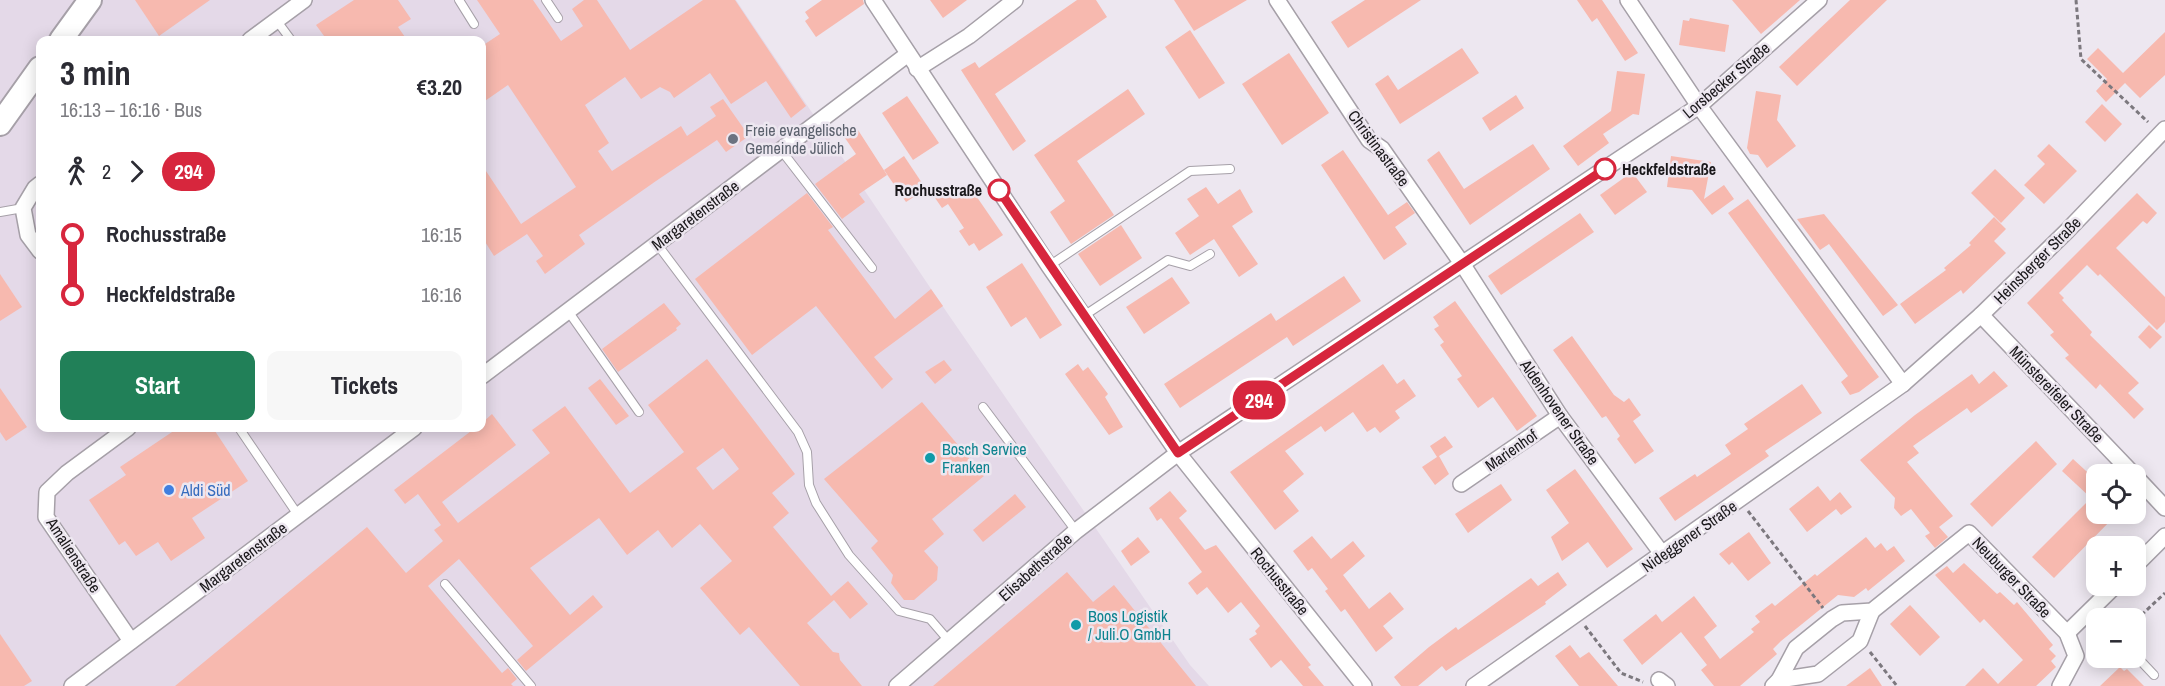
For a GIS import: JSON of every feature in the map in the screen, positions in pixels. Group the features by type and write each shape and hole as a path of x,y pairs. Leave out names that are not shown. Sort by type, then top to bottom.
{"main road":[{"path":"64,36 90,0"},
{"path":"0,124 36,74"}],"street":[{"path":"256,36 304,0"},
{"name":"Rochusstraße","path":"873,0 916,69 1178,453 1364,686"},
{"path":"916,69 969,36 1015,0"},
{"name":"Christinastraße","path":"1277,0 1369,140 1382,149 1463,265"},
{"path":"1628,0 1699,106 1903,384"},
{"name":"Lorsbecker Straße","path":"1178,453 1699,106 1820,0"},
{"name":"Margaretenstraße","path":"486,373 908,54"},
{"name":"Heinsberger Straße","path":"1903,384 1981,315 2067,231 2163,131"},
{"path":"36,189 23,208 28,235 36,246"},
{"name":"Aldenhovener Straße","path":"1463,265 1560,416 1663,555"},
{"name":"Münstereifeler Straße","path":"1981,315 2123,464"},
{"name":"Nideggener Straße","path":"1474,686 1577,616 1903,384"},
{"name":"Marienhof","path":"1461,484 1560,416"},
{"name":"Amalienstraße","path":"122,432 67,472 47,492 46,518 130,641"},
{"name":"Margaretenstraße","path":"72,686 409,432"},
{"name":"Elisabethstraße","path":"897,686 1076,531 1178,453"},
{"path":"2146,488 2165,508"},
{"name":"Neuburger Straße","path":"1860,641 1872,611 1970,533 2067,633"},
{"path":"2146,555 2165,536"},
{"path":"1776,683 1796,648 1832,619 1842,613 1872,611"},
{"path":"2060,686 2076,656 2067,633 2086,620"},
{"path":"1776,683 1818,674 1860,641"}],"lane":[{"path":"459,0 474,24"},
{"path":"546,0 558,18"},
{"path":"277,21 288,36"},
{"path":"781,150 872,268"},
{"path":"1049,266 1190,171 1230,169"},
{"path":"0,212 23,208"},
{"path":"657,244 798,432 807,452 809,485 816,503 849,555 899,611 930,619 950,642"},
{"path":"1085,315 1168,260 1190,266 1210,254"},
{"path":"568,311 639,412"},
{"path":"983,407 1076,531"},
{"path":"242,432 298,515"},
{"path":"446,584 531,686"},
{"path":"2146,667 2154,675"}],"path":[{"path":"2076,0 2081,59 2163,131"},
{"path":"1740,500 1832,619"},
{"path":"2146,611 2165,593"},
{"path":"1577,616 1621,673 1640,683 1663,683"},
{"path":"1860,641 1897,686"}],"shaded area":[{"path":"0,0 736,0 948,314 1190,665 1209,686 0,686"}],"building":[{"path":"135,0 210,0 159,36"},
{"path":"354,0 398,0 411,19 398,27 404,36 324,36 316,25"},
{"path":"477,0 533,0 561,41 583,26 572,9 584,0 597,0 630,50 703,0 735,0 806,106 791,118 766,81 731,104 710,73 674,98 670,92 660,87 641,99 625,77 585,105 609,143 598,151 612,171 681,126 687,136 716,116 710,107 723,99 749,136 726,152 717,140 656,181 579,235 585,244 545,274 536,261 543,256 527,234 494,256 486,243 486,171 521,224 576,187 508,85 486,100 486,43 500,34"},
{"path":"822,0 863,0 864,4 816,37 805,21 809,18 805,12"},
{"path":"930,0 967,0 943,18"},
{"path":"1077,0 1096,0 1107,17 995,94 1026,141 1013,151 961,70 975,62 979,68"},
{"path":"1174,0 1247,0 1194,31"},
{"path":"1365,0 1421,0 1348,48 1331,22"},
{"path":"1577,0 1602,0 1638,53 1625,61 1597,18 1592,22"},
{"path":"1732,0 1800,0 1761,34"},
{"path":"1850,0 1887,0 1797,86 1779,67"},
{"path":"1690,18 1729,25 1725,52 1679,45 1683,20 1689,21"},
{"path":"1190,30 1225,83 1199,99 1165,47"},
{"path":"2165,32 2165,75 2140,98 2125,83 2106,102 2096,91 2107,79 2087,59 2098,48 2123,73"},
{"path":"1462,48 1479,73 1400,124 1375,84 1388,75 1398,90"},
{"path":"1289,53 1329,113 1282,145 1242,84"},
{"path":"1617,71 1645,74 1639,115 1633,114 1603,134 1609,143 1578,166 1563,146 1611,111"},
{"path":"1128,89 1145,114 1077,161 1114,215 1071,244 1050,212 1065,201 1034,155"},
{"path":"1756,91 1781,95 1777,120 1796,146 1767,168 1758,155 1750,154 1747,148"},
{"path":"1516,95 1524,108 1490,131 1482,118"},
{"path":"907,96 939,143 913,160 882,113"},
{"path":"2102,104 2122,124 2105,142 2085,122"},
{"path":"858,130 887,175 859,194 865,202 842,219 815,184 856,154 845,138"},
{"path":"1533,144 1550,169 1470,225 1427,160 1439,151 1464,189"},
{"path":"2049,144 2077,171 2044,204 2024,185 2045,164 2037,156"},
{"path":"1343,150 1388,215 1407,202 1415,213 1395,227 1407,244 1384,260 1321,165"},
{"path":"904,156 926,189 906,202 884,170"},
{"path":"1671,156 1711,162 1704,199 1724,185 1734,199 1712,215 1692,190 1667,187"},
{"path":"1995,169 2025,198 2001,223 1971,193"},
{"path":"1632,172 1647,192 1615,215 1600,195"},
{"path":"949,185 957,196 970,187 1003,235 979,251 974,243 969,246 959,231 964,228 948,204 942,208 933,195"},
{"path":"1206,187 1218,204 1240,189 1253,212 1232,226 1258,264 1239,277 1214,239 1190,255 1175,233 1199,216 1187,199"},
{"path":"807,193 833,227 828,230 895,319 931,289 943,306 874,357 893,379 882,389 816,306 752,355 695,279"},
{"path":"2137,193 2157,213 2147,224 2143,221 2116,248 2165,297 2165,322 2157,330 2100,274 2098,276 2087,265 2059,293 2064,298 2062,300 2092,332 2090,335 2139,383 2128,393 2144,409 2134,419 2100,384 2096,389 2065,358 2069,355 2050,335 2054,332 2027,303"},
{"path":"1748,199 1879,377 1859,392 1850,395 1841,382 1848,376 1728,213"},
{"path":"1580,213 1594,232 1501,295 1488,276"},
{"path":"1824,214 1898,305 1883,316 1829,244 1820,250 1797,219"},
{"path":"1994,217 2006,229 1994,241 2006,253 1963,294 1961,290 1915,324 1900,304 1946,270 1944,268 1971,245 1969,243"},
{"path":"1121,225 1142,258 1100,286 1078,254"},
{"path":"1022,263 1062,325 1040,339 1026,317 1011,327 986,287"},
{"path":"0,274 22,307 0,321"},
{"path":"1344,276 1361,301 1293,346 1287,337 1180,408 1164,384 1271,313 1276,321"},
{"path":"1172,277 1190,303 1144,334 1126,307"},
{"path":"1455,301 1537,416 1517,431 1493,397 1478,408 1457,379 1462,376 1440,345 1444,342 1434,329 1439,326 1433,317"},
{"path":"664,303 681,324 676,328 677,330 618,372 602,349"},
{"path":"2149,325 2162,337 2150,349 2138,337"},
{"path":"1572,336 1614,395 1624,402 1629,398 1641,415 1633,421 1654,451 1635,464 1617,439 1620,436 1606,416 1602,418 1553,350"},
{"path":"707,359 795,474 772,493 789,513 773,527 831,596 848,581 868,604 850,619 834,600 807,623 833,652 839,653 840,660 862,686 800,686 749,627 740,635 700,588 732,561 700,524 672,548 658,530 627,555 599,518 530,568 570,615 593,595 603,607 526,671 517,660 533,646 459,559 428,586 502,673 508,668 517,679 511,684 513,686 175,686 367,527 406,573 443,541 434,530 441,525 418,494 405,504 394,490 470,432 486,432 486,419 492,414 516,445 442,502 458,523 550,453 532,430 565,406 630,493 684,452 648,405","holes":["723,448 739,469 713,490 696,468"]},
{"path":"944,360 952,370 935,384 925,372"},
{"path":"1078,364 1083,371 1088,367 1108,394 1105,397 1123,427 1109,435 1065,374"},
{"path":"1383,364 1397,384 1404,379 1416,396 1395,411 1400,418 1380,433 1375,427 1367,432 1353,412 1325,432 1321,426 1285,451 1304,474 1283,491 1299,511 1275,530 1230,472"},
{"path":"1994,371 2008,386 1971,413 1967,408 1913,446 1919,453 1907,462 1953,516 1939,527 1948,537 1935,548 1925,536 1930,533 1911,509 1901,516 1894,508 1895,498 1860,460 1915,415 1972,374 1979,384"},
{"path":"600,379 629,416 616,425 588,388"},
{"path":"1802,384 1822,413 1765,451 1769,456 1675,521 1659,498 1695,474 1697,477 1731,454 1725,445 1748,429 1744,424"},
{"path":"0,388 27,427 6,441 0,432"},
{"path":"922,402 984,476 932,519 944,534 924,551 938,567 937,580 914,600 904,600 891,583 893,575 871,548 878,541 824,479"},
{"name":"Aldi Süd","path":"172,432 216,432 248,481 192,518 205,538 171,561 158,542 136,556 125,541 119,545 89,500 126,475 120,467"},
{"path":"1445,436 1453,447 1439,456 1449,474 1435,485 1422,467 1437,457 1430,446"},
{"path":"2036,441 2057,464 1992,527 1970,504"},
{"path":"2073,459 2086,471 2086,493 2062,471"},
{"path":"1575,469 1633,549 1607,568 1588,542 1562,561 1551,537 1569,523 1546,490"},
{"path":"1501,484 1512,500 1468,533 1455,514"},
{"path":"1818,486 1830,501 1840,492 1852,507 1841,515 1836,509 1807,532 1789,509"},
{"path":"1170,491 1187,511 1179,518 1205,550 1216,545 1311,665 1308,667 1324,686 1303,686 1281,660 1271,668 1249,639 1257,634 1255,631 1260,626 1241,602 1228,613 1207,587 1197,595 1188,583 1202,572 1161,518 1157,521 1149,508"},
{"path":"1015,494 1026,507 983,542 973,530"},
{"path":"2086,503 2086,524 2107,524 2095,536 2086,536 2086,546 2054,578 2032,557"},
{"path":"1749,532 1771,563 1748,581 1732,562 1729,565 1719,554"},
{"path":"1312,536 1331,559 1353,541 1365,556 1343,575 1369,609 1390,592 1404,609 1383,626 1393,638 1376,652 1345,609 1341,612 1325,591 1328,589 1312,568 1308,571 1293,551"},
{"path":"1138,537 1150,552 1131,566 1121,551"},
{"path":"1866,537 1875,548 1881,543 1887,551 1894,546 1905,561 1868,591 1866,588 1854,597 1838,595 1781,641 1773,649 1777,654 1740,686 1714,686 1701,670 1707,665 1681,632 1642,665 1623,640 1656,614 1662,622 1694,596 1717,626 1704,637 1720,659 1754,632 1751,629 1760,622 1755,616 1772,603 1775,606"},
{"path":"1964,563 1997,594 2000,592 2014,605 2017,602 2053,645 2049,649 2056,656 2051,661 2056,667 2036,686 1965,686 1983,668 1998,684 2023,660 1984,619 1980,623 1935,575 1947,566 1953,573"},
{"name":"Boos Logistik / Juli.O GmbH","path":"1067,572 1093,602 1114,585 1196,686 933,686"},
{"path":"1558,572 1567,585 1545,602 1546,604 1446,671 1442,666 1418,686 1401,686 1394,677 1456,627 1458,630 1531,578 1538,586"},
{"path":"1910,605 1940,637 1920,656 1890,624"},
{"path":"0,634 32,681 24,686 0,686"},
{"path":"1570,645 1580,658 1589,652 1618,686 1579,686 1555,656"},
{"path":"1870,668 1882,686 1846,686"},
{"path":"2121,668 2124,671 2127,669 2144,686 2100,686"}],"bus line":[{"name":"294","path":"999,190 1178,453 1605,169"}],"place":[{"name":"Freie evangelische Gemeinde Jülich","path":"733,139"},
{"name":"Heckfeldstraße","path":"1605,169"},
{"name":"Rochusstraße","path":"999,190"},
{"name":"Bosch Service Franken","path":"930,458"},
{"name":"Aldi Süd","path":"169,490"},
{"name":"Boos Logistik / Juli.O GmbH","path":"1076,625"}]}
